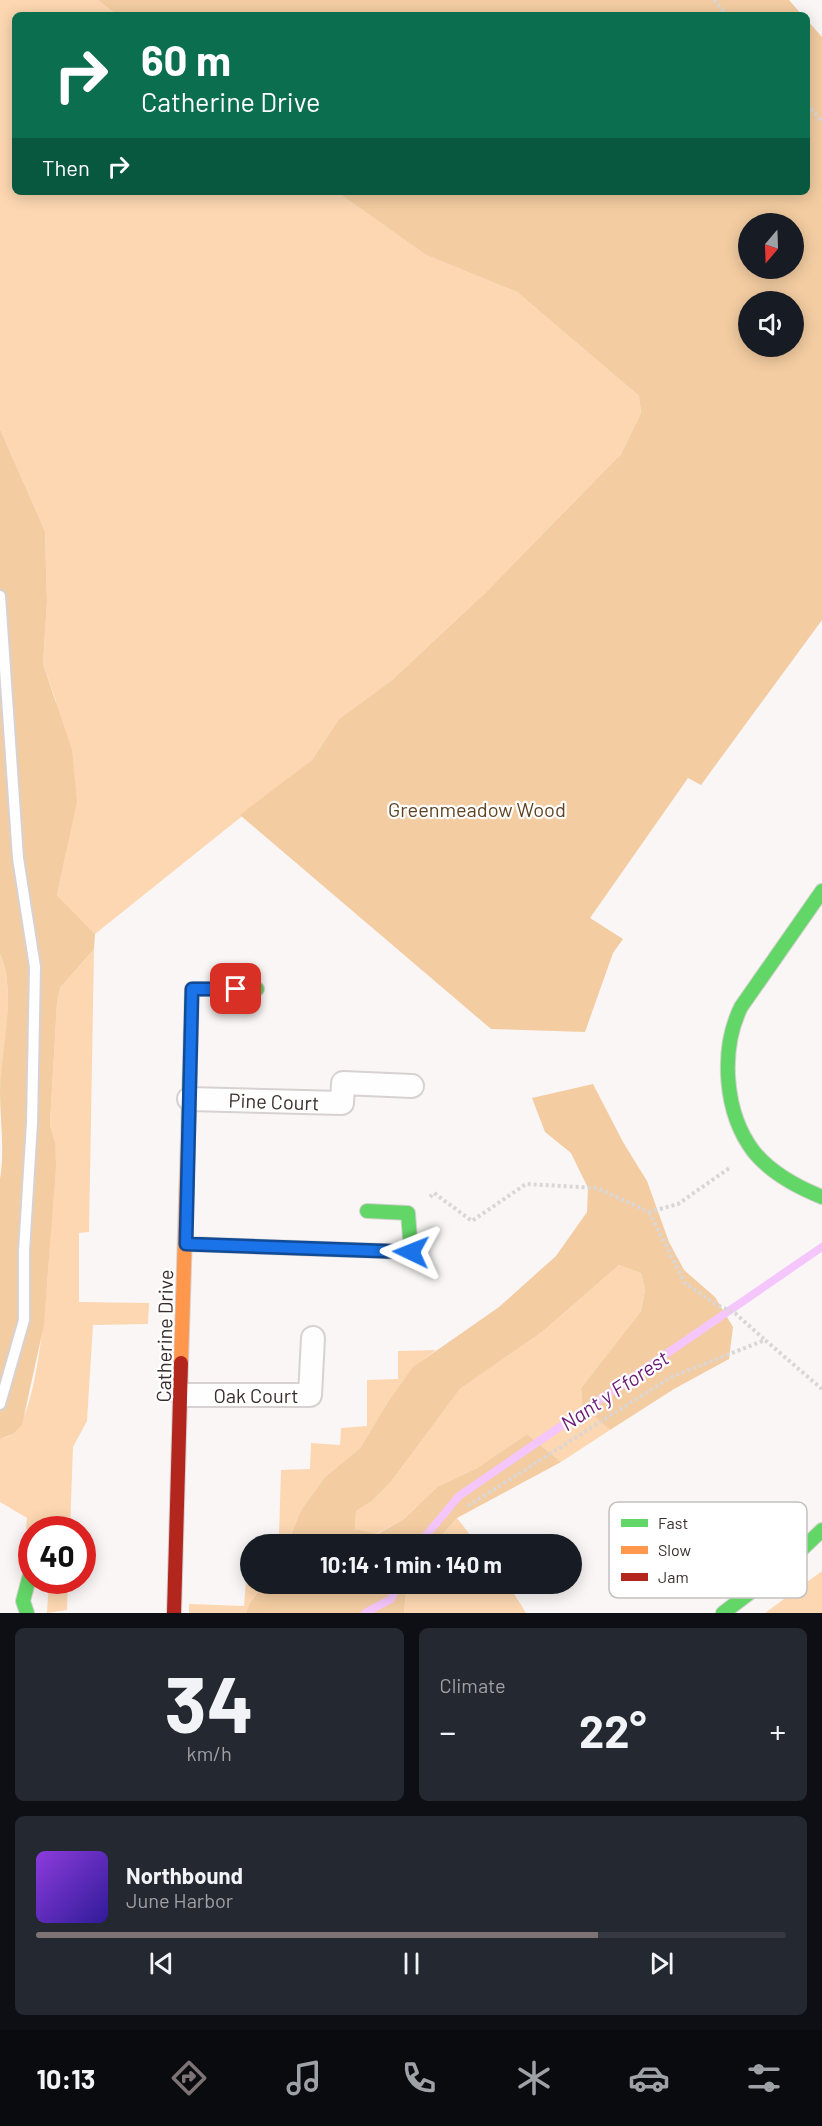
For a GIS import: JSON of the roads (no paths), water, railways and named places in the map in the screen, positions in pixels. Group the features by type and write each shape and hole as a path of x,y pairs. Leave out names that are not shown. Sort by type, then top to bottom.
{"street":[{"path":"822,891 738,1012 730,1040 727,1064 731,1096 741,1129 753,1151 780,1176 822,1197"},
{"name":"Catherine Drive","path":"174,1613 192,989 257,990"},
{"name":"Pine Court","path":"189,1099 342,1103 343,1083 412,1086"},
{"path":"186,1244 411,1252 408,1213 367,1211"},
{"name":"Oak Court","path":"182,1395 310,1395 313,1338"},
{"path":"807,1545 822,1530"},
{"path":"25,1594 23,1601 27,1613"},
{"path":"723,1613 743,1598"}],"lane":[{"path":"0,596 18,858 35,967 32,1123 24,1251 24,1320 0,1404"}],"waterway":[{"name":"Nant y Fforest","path":"427,1534 459,1496 822,1247"},
{"name":"Nant y Fforest","path":"365,1613 391,1599 393,1594"}],"park label":[{"name":"Greenmeadow Wood","path":"477,809"}]}
